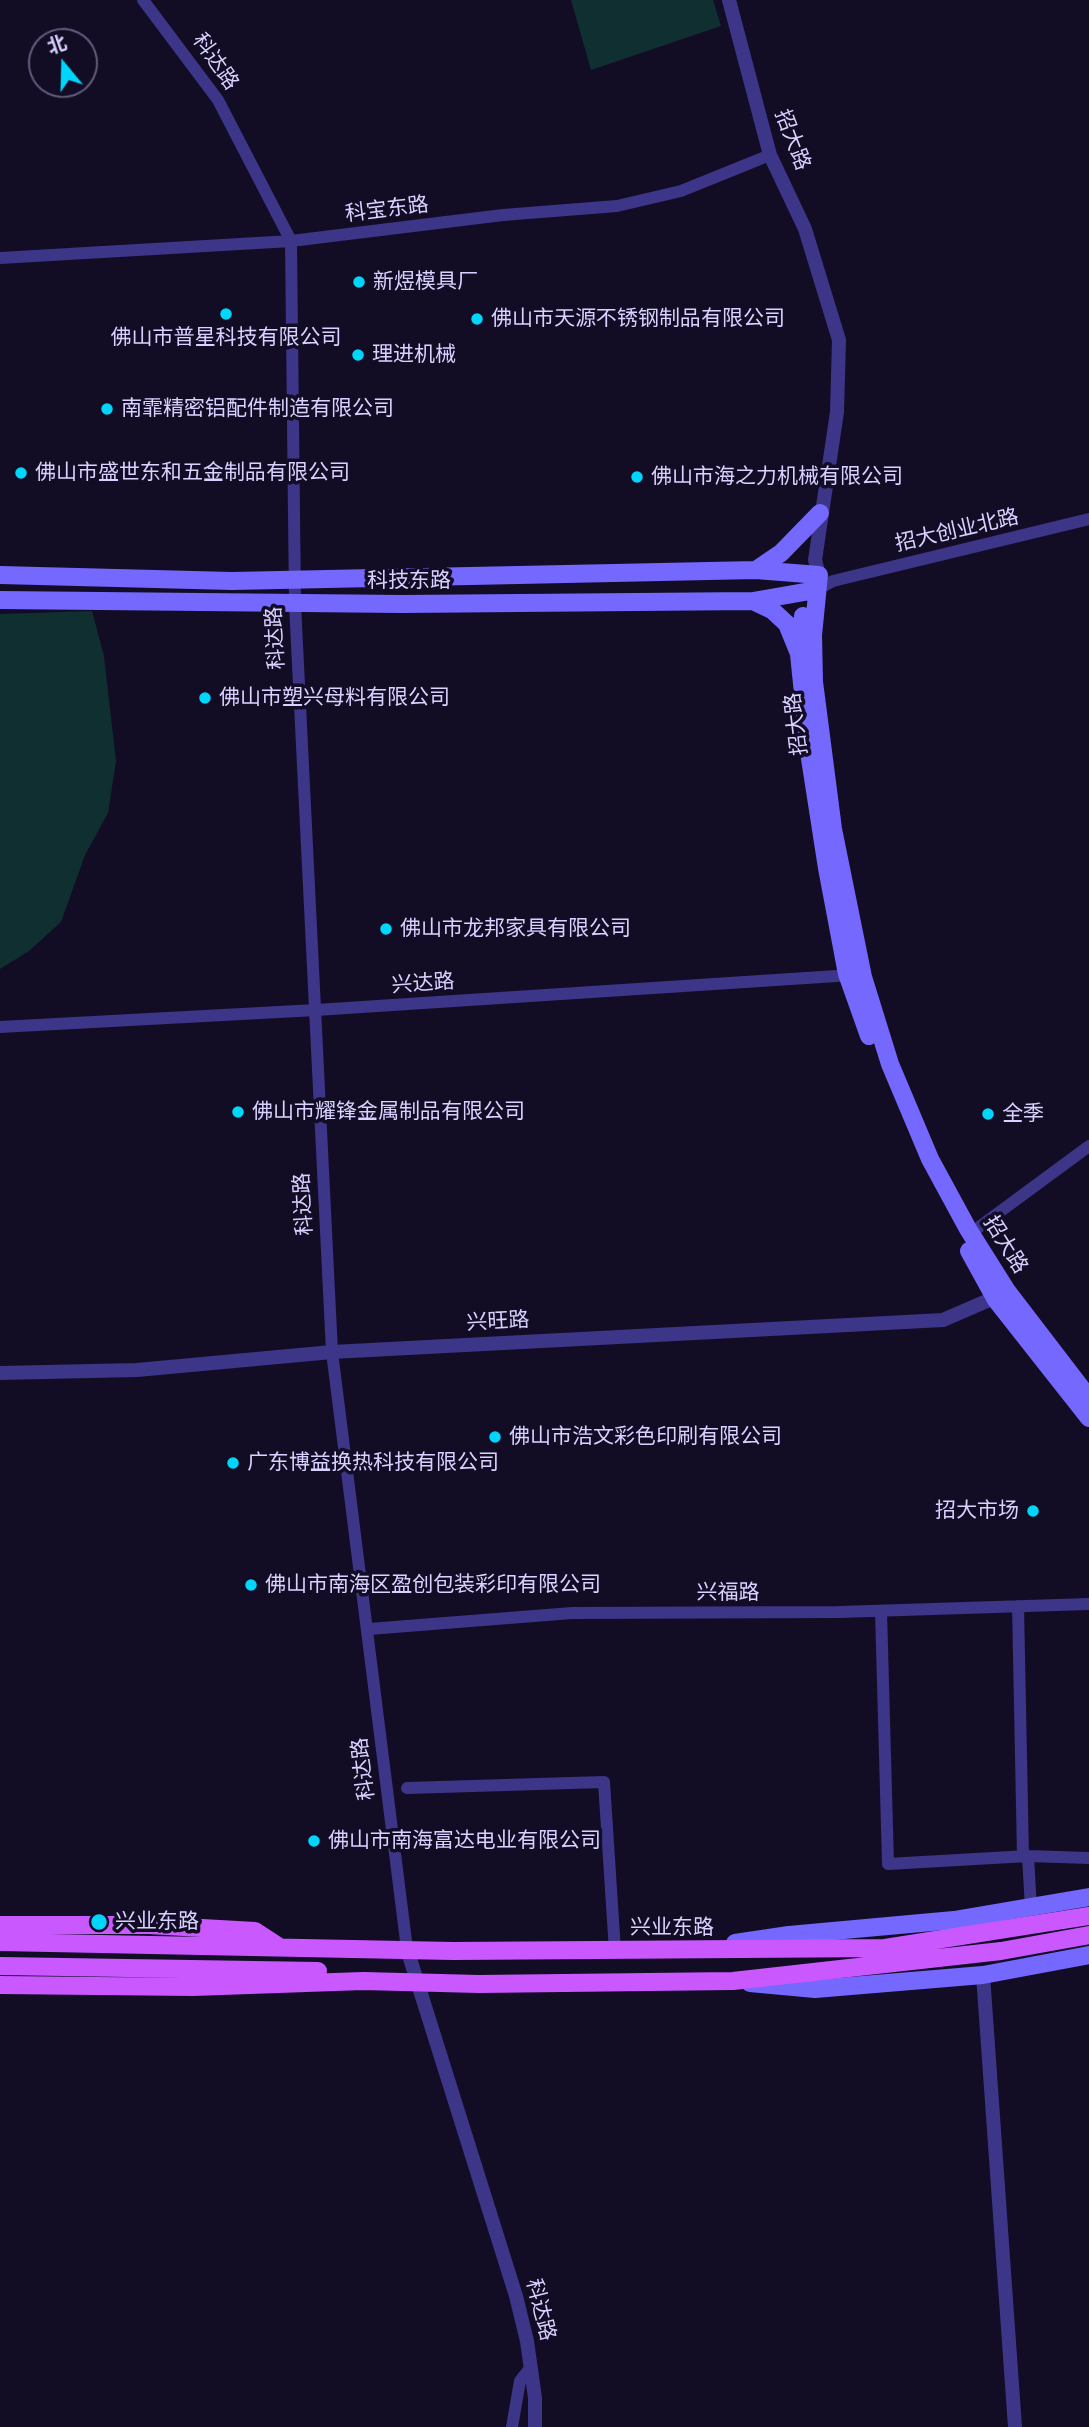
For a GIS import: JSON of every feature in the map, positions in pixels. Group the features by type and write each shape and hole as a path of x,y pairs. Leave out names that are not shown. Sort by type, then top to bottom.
{"main road":[{"path":"756,570 781,553 820,513"},
{"path":"0,575 295,580 756,570 816,579"},
{"name":"科技东路","path":"0,600 295,604 753,601 816,579"},
{"name":"招大路","path":"816,579 799,654 811,765 855,976 886,1086 917,1157 1001,1296 1089,1418"},
{"name":"招大路","path":"816,579 814,682 855,976 925,1147 1001,1296 1089,1398"},
{"path":"753,601 772,610 787,624 799,654"},
{"path":"687,1951 789,1935 954,1920 1089,1897"},
{"name":"兴业东路","path":"0,1942 615,1951 885,1948 1089,1916"},
{"path":"0,1925 149,1925 255,1931 278,1946"},
{"path":"0,1985 193,1987 363,1981 479,1984 733,1981 1001,1951 1089,1935"},
{"path":"475,1950 466,1955 465,1971 479,1984"},
{"path":"733,1981 816,1989 983,1975 1089,1955"},
{"path":"0,1966 356,1972 363,1981"}],"street":[{"name":"科达路","path":"143,0 218,100 291,241 295,604 332,1352 369,1629 407,1949 415,1983 516,2296 531,2367 535,2427"},
{"name":"招大路","path":"729,0 771,155 805,229 839,340 837,412 820,513 816,579"},
{"name":"科宝东路","path":"0,258 291,241 503,215 617,206 681,191 771,155"},
{"name":"招大创业北路","path":"816,579 1089,519"},
{"name":"兴达路","path":"0,1027 855,976"},
{"path":"971,1233 1089,1146"},
{"name":"兴旺路","path":"0,1373 137,1370 332,1352 943,1320 1001,1296"},
{"name":"兴福路","path":"369,1629 572,1613 881,1611 1089,1604"},
{"path":"1018,1606 1026,1857 1031,1909"},
{"path":"881,1611 888,1864 1026,1857 1089,1858"},
{"path":"407,1788 604,1782 615,1951"},
{"path":"983,1975 1015,2427"},
{"path":"512,2427 520,2381 531,2367"}],"green space":[{"path":"571,0 713,0 721,26 591,70"},
{"path":"92,611 104,656 116,761 108,813 85,855 61,922 29,951 0,969 0,614"}],"place":[{"name":"新煜模具厂","path":"359,282"},
{"name":"佛山市普星科技有限公司","path":"226,314"},
{"name":"佛山市天源不锈钢制品有限公司","path":"477,319"},
{"name":"理进机械","path":"358,355"},
{"name":"南霏精密铝配件制造有限公司","path":"107,409"},
{"name":"佛山市盛世东和五金制品有限公司","path":"21,473"},
{"name":"佛山市海之力机械有限公司","path":"637,477"},
{"name":"佛山市塑兴母料有限公司","path":"205,698"},
{"name":"佛山市龙邦家具有限公司","path":"386,929"},
{"name":"佛山市耀锋金属制品有限公司","path":"238,1112"},
{"name":"全季","path":"988,1114"},
{"name":"佛山市浩文彩色印刷有限公司","path":"495,1437"},
{"name":"广东博益换热科技有限公司","path":"233,1463"},
{"name":"招大市场","path":"1033,1511"},
{"name":"佛山市南海区盈创包装彩印有限公司","path":"251,1585"},
{"name":"佛山市南海富达电业有限公司","path":"314,1841"},
{"name":"兴业东路","path":"99,1922"}]}
